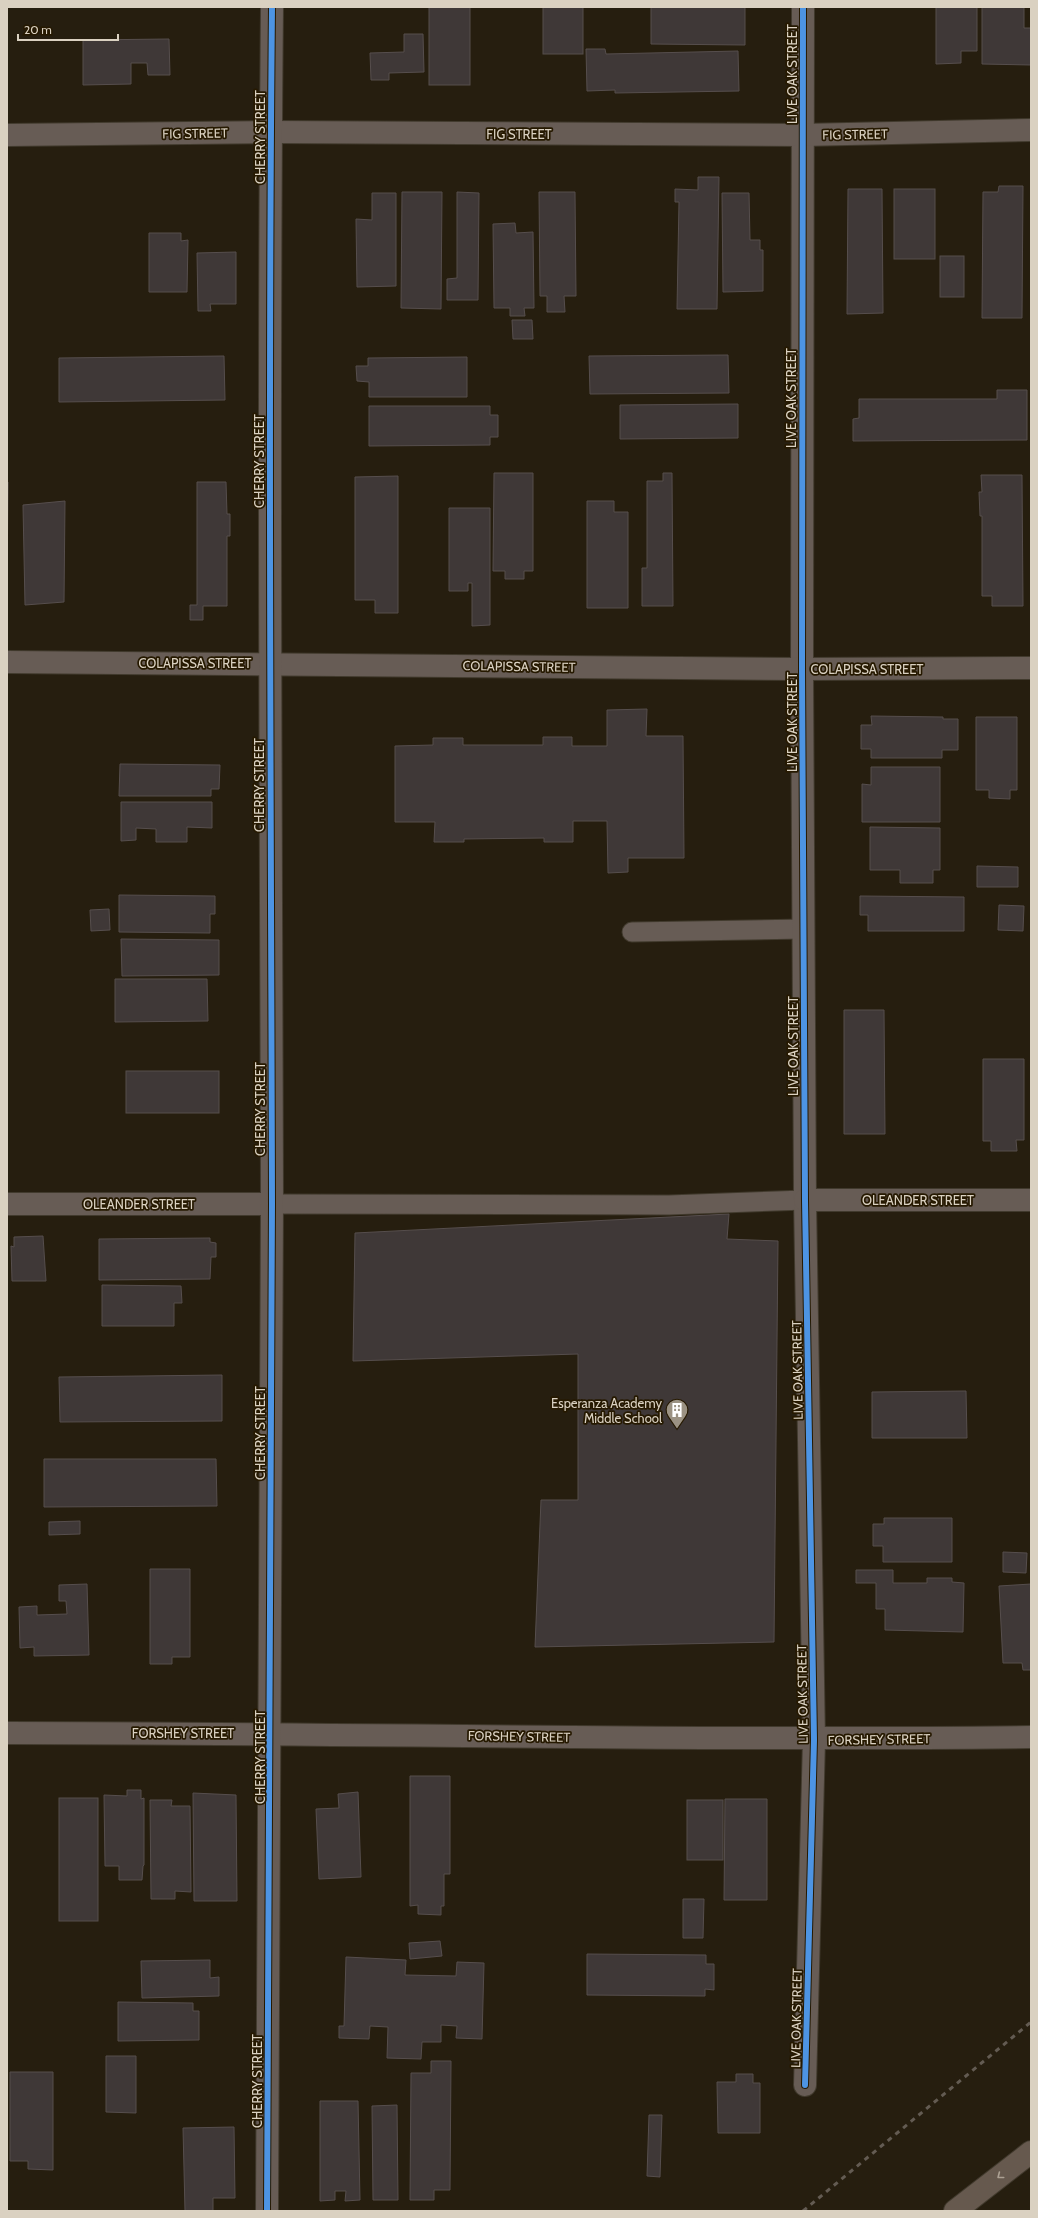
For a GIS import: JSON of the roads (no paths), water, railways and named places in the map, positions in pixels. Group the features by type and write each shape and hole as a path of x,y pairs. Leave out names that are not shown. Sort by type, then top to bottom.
{"highway":[{"path":"955,2211 1031,2152"}],"street":[{"name":"CHERRY STREET","path":"267,2211 271,1733 272,1204 269,664 272,7"},
{"name":"LIVE OAK STREET","path":"803,7 802,669 805,1200 814,1740 805,2085"},
{"name":"FIG STREET","path":"7,135 271,132 802,135 1031,130"},
{"name":"COLAPISSA STREET","path":"7,662 802,669 1031,668"},
{"name":"OLEANDER STREET","path":"805,1200 1031,1200"},
{"name":"OLEANDER STREET","path":"7,1204 272,1204"},
{"name":"FORSHEY STREET","path":"7,1733 271,1733 814,1740 1031,1737"}],"lane":[{"path":"632,932 804,929"},
{"path":"272,1204 669,1205 805,1200"}],"railway":[{"path":"803,2211 1031,2022"}],"place":[{"name":"Esperanza Academy Middle School","path":"677,1430"}]}
